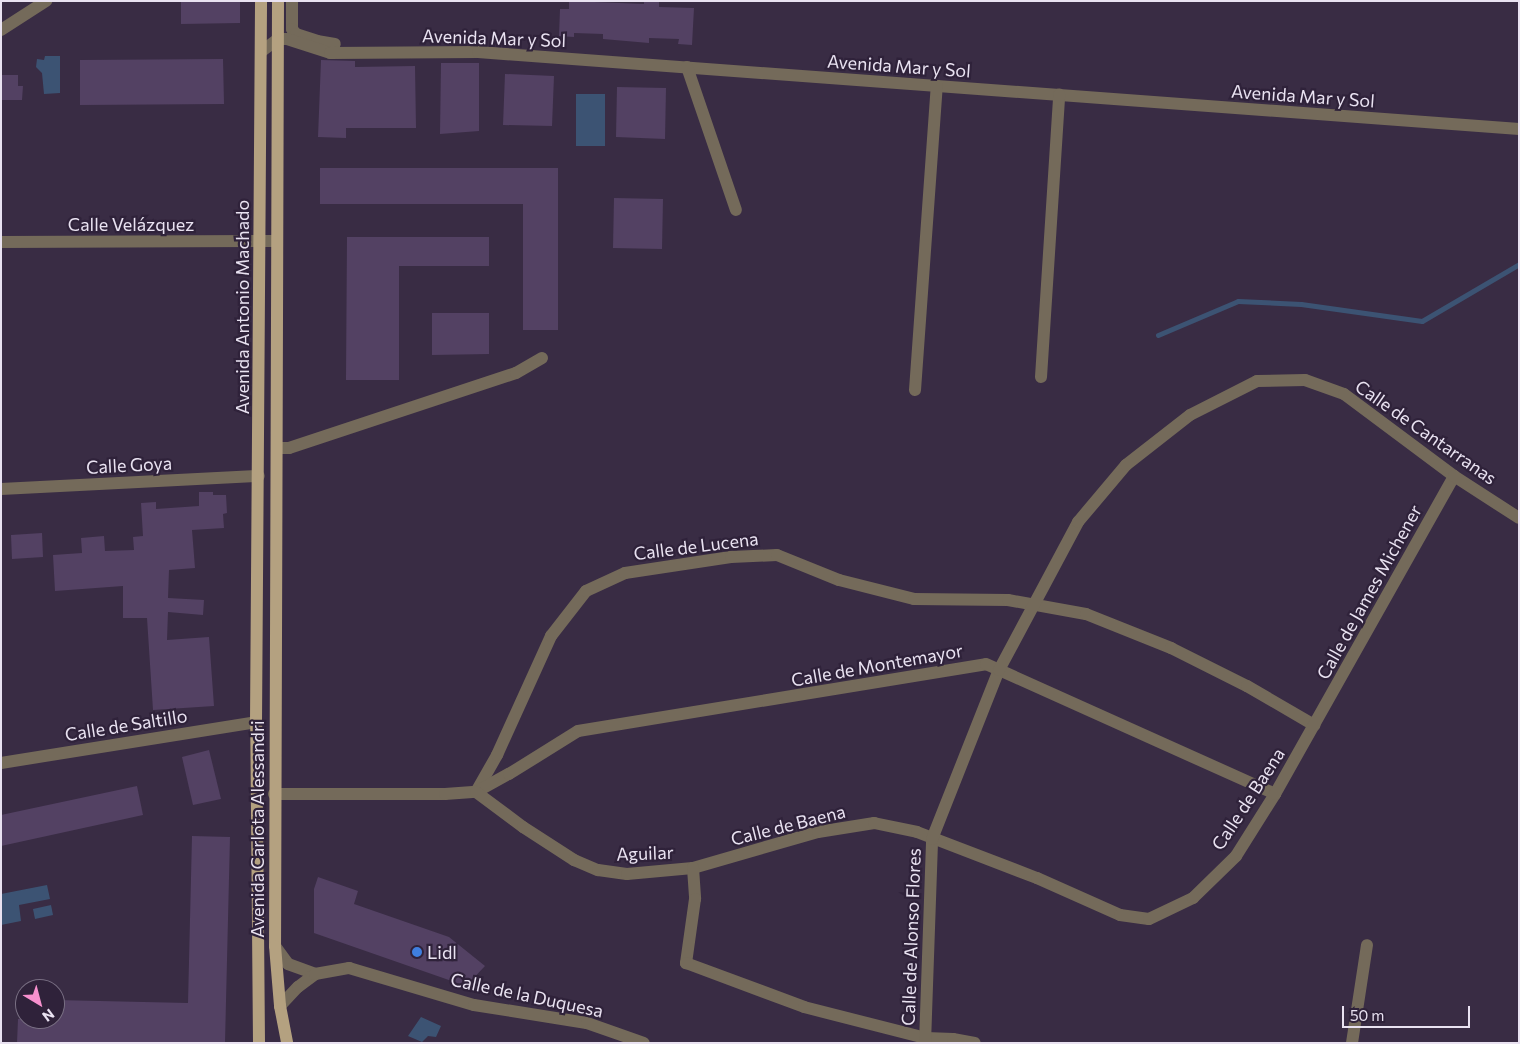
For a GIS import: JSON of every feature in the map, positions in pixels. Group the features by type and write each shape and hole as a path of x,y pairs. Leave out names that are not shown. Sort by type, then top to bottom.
{"main road":[{"name":"Avenida Antonio Machado","path":"257,614 261,1"},
{"name":"Avenida Antonio Machado","path":"276,614 278,1"},
{"name":"Avenida Carlota Alessandri","path":"257,614 256,722 259,1043"},
{"name":"Avenida Carlota Alessandri","path":"276,614 275,946 280,1006 287,1043"}],"street":[{"path":"1,30 46,1"},
{"path":"292,1 292,29 296,34 316,41 335,44"},
{"name":"Avenida Mar y Sol","path":"278,40 287,39 330,53 478,52 1519,129"},
{"path":"262,51 278,40"},
{"path":"687,68 736,210"},
{"path":"915,390 938,86"},
{"path":"1041,377 1059,95"},
{"name":"Calle Velázquez","path":"1,242 277,241"},
{"path":"277,448 289,448 516,373 542,358"},
{"name":"Calle de Cantarranas","path":"999,670 1036,604 1078,522 1126,465 1190,415 1257,381 1305,380 1344,394 1454,476 1519,518"},
{"name":"Calle Goya","path":"1,489 259,476"},
{"name":"Calle de James Michener","path":"1314,725 1454,476"},
{"name":"Calle de Lucena","path":"476,792 497,755 551,636 586,591 625,573 731,557 777,554 839,580 914,599 1008,600 1036,604"},
{"path":"1036,604 1086,614 1171,648 1247,686 1314,725"},
{"name":"Calle de Montemayor","path":"476,792 578,731 986,664 1275,794"},
{"name":"Calle de Alonso Flores","path":"926,1040 932,839 999,670"},
{"name":"Calle de Saltillo","path":"1,763 256,722"},
{"name":"Calle de Baena","path":"692,868 818,832 874,823 917,832 1037,878 1120,915 1149,919 1193,898 1236,856 1275,794 1314,725"},
{"path":"274,794 445,794 476,792"},
{"name":"Aguilar","path":"476,792 545,842 574,860 598,870 627,874 692,868 695,899 686,964 804,1007 926,1040"},
{"path":"1352,1043 1367,945"},
{"path":"275,946 288,964 315,974"},
{"name":"Calle de la Duquesa","path":"315,974 349,968 474,1004 588,1023 644,1043"},
{"path":"280,1006 298,987 315,974"},
{"path":"926,1040 953,1039 975,1043"}],"water":[{"path":"45,56 60,56 60,93 44,94 42,73 36,67 37,59 44,60"},
{"path":"576,94 605,94 605,146 576,146"},
{"path":"47,885 50,899 19,905 21,921 1,925 1,894"},
{"path":"51,905 53,915 35,919 33,909"},
{"path":"421,1017 441,1026 436,1037 428,1036 422,1042 408,1036"}],"building":[{"path":"181,1 240,1 240,23 181,24"},
{"path":"569,1 644,4 644,2 659,2 659,7 694,8 692,45 678,44 679,39 649,38 649,43 603,39 603,34 574,33 574,37 559,36 560,9 569,9"},
{"path":"223,59 224,104 80,105 80,60"},
{"path":"321,60 355,61 355,67 415,66 416,128 346,128 346,138 318,137"},
{"path":"441,63 479,63 479,131 440,134"},
{"path":"505,74 554,76 552,126 503,125"},
{"path":"1,75 18,75 18,86 23,86 22,100 1,100"},
{"path":"617,87 666,88 665,139 616,137"},
{"path":"320,168 558,168 558,330 523,330 523,204 320,204"},
{"path":"614,198 663,199 662,249 613,248"},
{"path":"347,237 489,237 489,266 399,266 399,380 346,380"},
{"path":"432,313 489,313 489,354 432,355"},
{"path":"199,492 213,492 213,495 226,495 227,513 223,514 224,528 192,530 195,568 169,570 168,598 204,600 203,615 168,612 167,640 209,637 214,706 153,710 147,618 123,618 123,586 55,591 53,555 82,553 81,538 104,536 105,551 134,550 133,537 143,536 141,503 156,502 156,509 199,506"},
{"path":"42,533 43,557 12,559 11,535"},
{"path":"209,750 221,799 193,805 182,757"},
{"path":"137,786 143,815 1,846 1,815"},
{"path":"192,836 230,837 225,1043 17,1043 18,1029 65,1029 65,1000 188,1003"},
{"name":"Lidl","path":"318,877 358,891 354,904 449,937 485,966 466,986 314,933 314,889"}],"waterway":[{"path":"1158,335 1238,301 1301,304 1422,321 1519,264"}],"place":[{"name":"Lidl","path":"417,952"}]}
